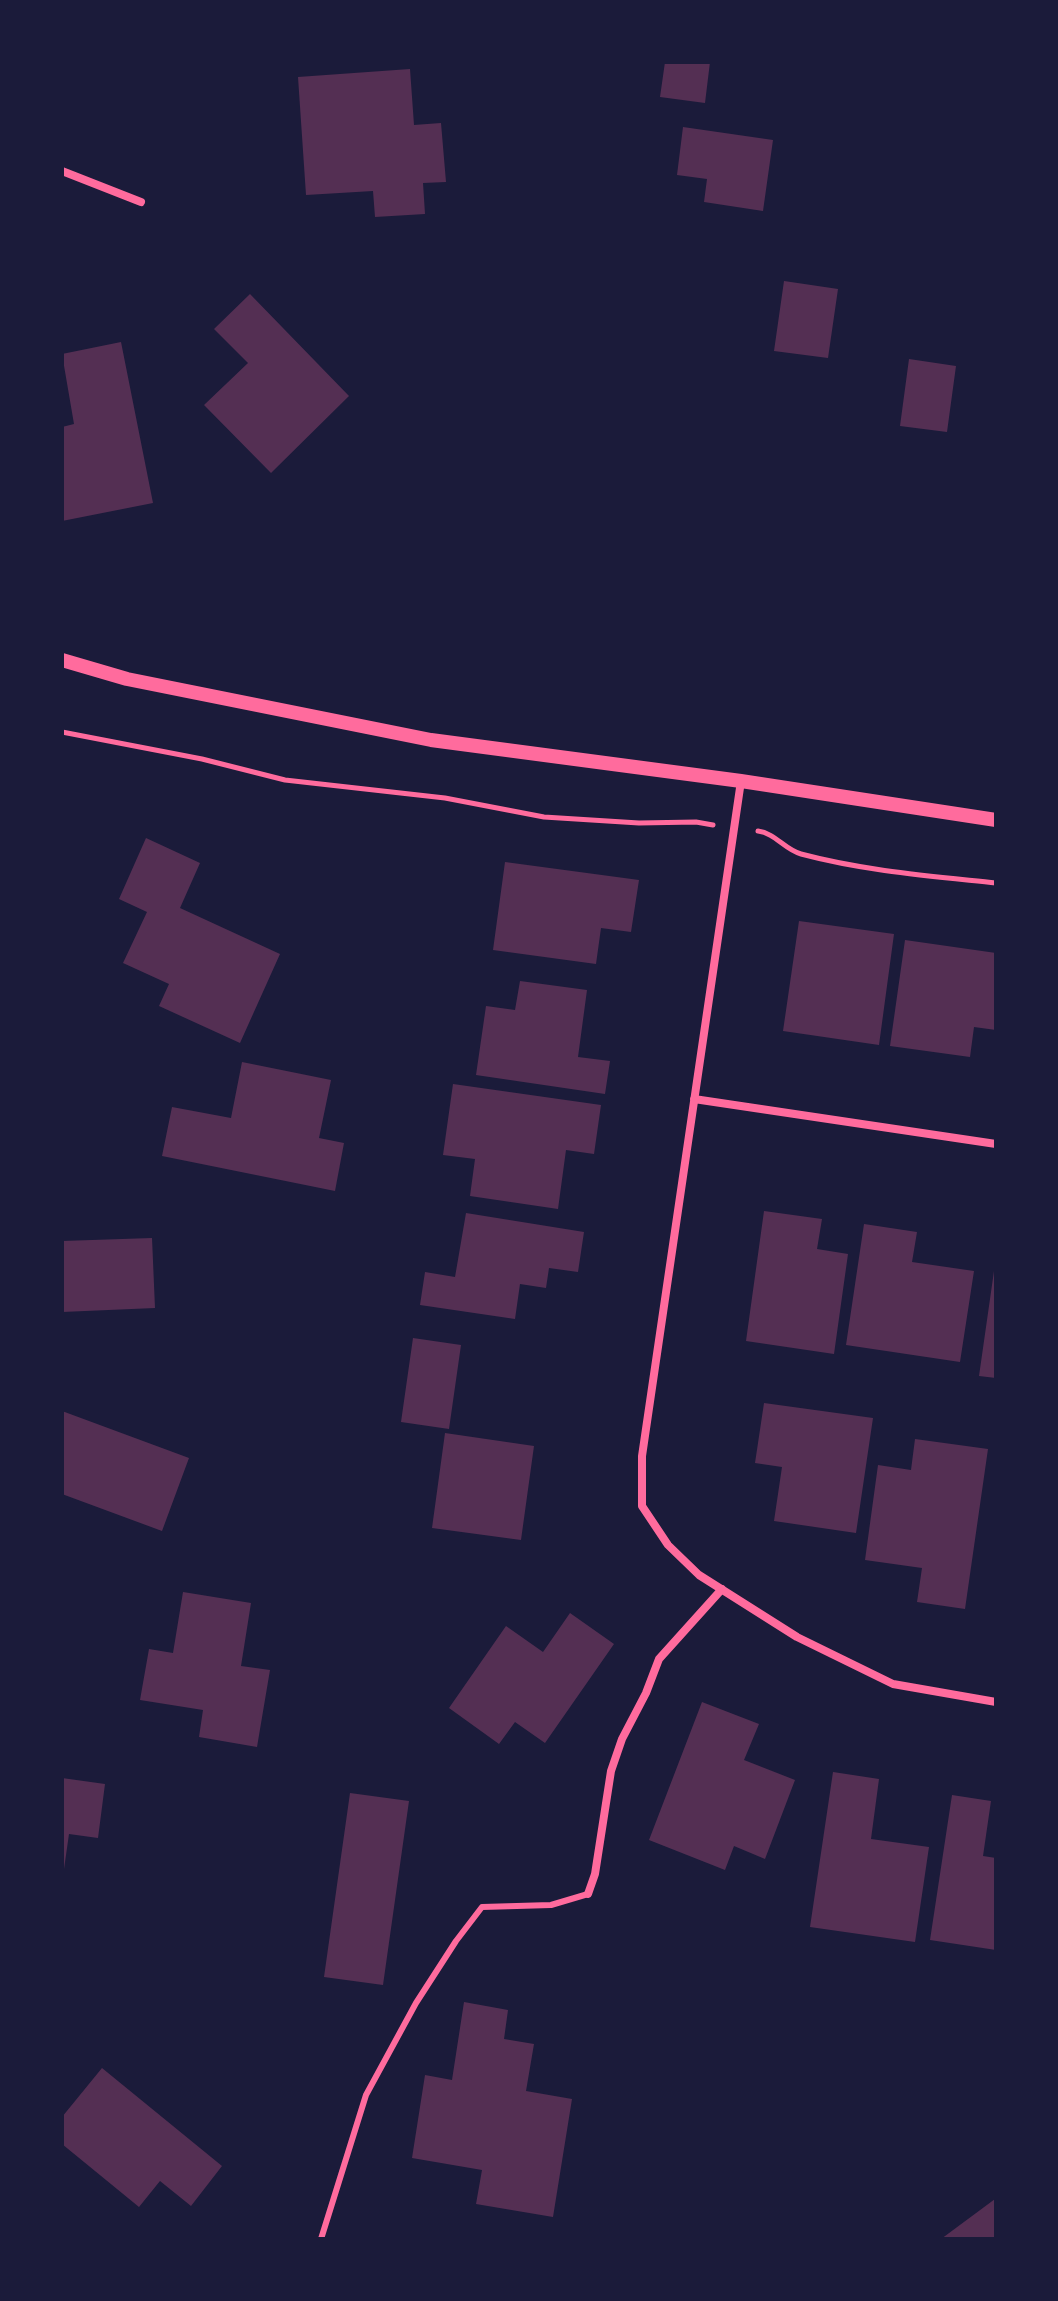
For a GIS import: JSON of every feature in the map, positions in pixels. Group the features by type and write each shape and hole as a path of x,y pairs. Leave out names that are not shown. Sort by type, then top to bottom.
{"street":[{"path":"62,171 141,202"},
{"path":"62,660 127,679 431,740 741,781 996,820"},
{"path":"741,781 642,1456 642,1506 668,1545 699,1575 797,1637 893,1684 996,1702"},
{"path":"694,1099 996,1144"},
{"path":"588,1894 595,1874 611,1771 622,1739 646,1693 659,1659 722,1589"}],"lane":[{"path":"321,2239 366,2095 416,2003 482,1907 551,1905 588,1894"}],"path":[{"path":"62,732 202,759 285,780 445,798 544,817 639,823 696,822 765,832 796,853 865,869 996,883"}],"building":[{"path":"665,62 710,62 705,103 660,97"},
{"path":"410,69 414,125 441,123 446,182 423,183 425,214 375,217 373,191 306,195 298,77"},
{"path":"683,127 773,140 763,211 704,202 707,179 677,175"},
{"path":"784,281 838,289 828,358 774,351"},
{"path":"250,294 349,396 271,473 204,405 248,363 214,329"},
{"path":"121,342 153,503 62,521 62,427 74,424 62,354"},
{"path":"909,359 956,366 947,432 900,426"},
{"path":"146,838 200,863 180,908 280,954 240,1043 159,1006 169,984 123,963 147,912 119,899"},
{"path":"505,862 639,880 631,932 601,928 596,964 493,950"},
{"path":"799,921 894,934 879,1045 783,1031"},
{"path":"905,940 996,953 996,1030 974,1027 970,1057 890,1046"},
{"path":"520,981 587,990 578,1057 610,1061 605,1094 476,1075 486,1006 515,1010"},
{"path":"242,1062 331,1080 319,1138 344,1143 335,1191 162,1156 172,1107 231,1118"},
{"path":"453,1084 601,1105 594,1154 566,1150 558,1209 470,1196 475,1159 443,1155"},
{"path":"764,1211 822,1219 817,1249 848,1254 834,1354 746,1341"},
{"path":"466,1213 584,1232 578,1272 549,1268 546,1288 520,1284 515,1319 420,1305 425,1272 455,1277"},
{"path":"864,1224 917,1232 912,1262 974,1271 960,1362 846,1345"},
{"path":"152,1238 155,1308 62,1312 62,1241"},
{"path":"996,1271 996,1378 979,1376"},
{"path":"413,1338 461,1345 449,1429 401,1422"},
{"path":"764,1403 873,1418 856,1533 774,1521 782,1467 755,1463"},
{"path":"62,1411 189,1458 162,1531 62,1494"},
{"path":"445,1433 534,1446 521,1540 432,1528"},
{"path":"915,1439 988,1449 965,1609 917,1602 922,1568 865,1560 878,1465 911,1470"},
{"path":"183,1592 251,1603 241,1666 270,1670 257,1747 199,1737 203,1710 140,1700 149,1649 173,1653"},
{"path":"570,1613 614,1644 545,1743 515,1722 499,1744 449,1708 506,1626 543,1652"},
{"path":"702,1702 759,1724 744,1760 795,1780 765,1859 734,1846 725,1870 649,1840"},
{"path":"833,1772 879,1779 871,1839 929,1847 915,1942 810,1927"},
{"path":"62,1778 105,1784 98,1838 69,1834 64,1869"},
{"path":"350,1793 409,1801 383,1985 324,1977"},
{"path":"952,1795 991,1801 983,1856 996,1858 996,1950 930,1940"},
{"path":"464,2002 508,2010 504,2039 534,2044 526,2091 572,2099 553,2217 476,2204 482,2170 412,2158 425,2075 452,2080"},
{"path":"102,2068 222,2166 191,2206 160,2181 139,2207 62,2144 62,2117"},
{"path":"995,2199 996,2239 941,2239"}]}
